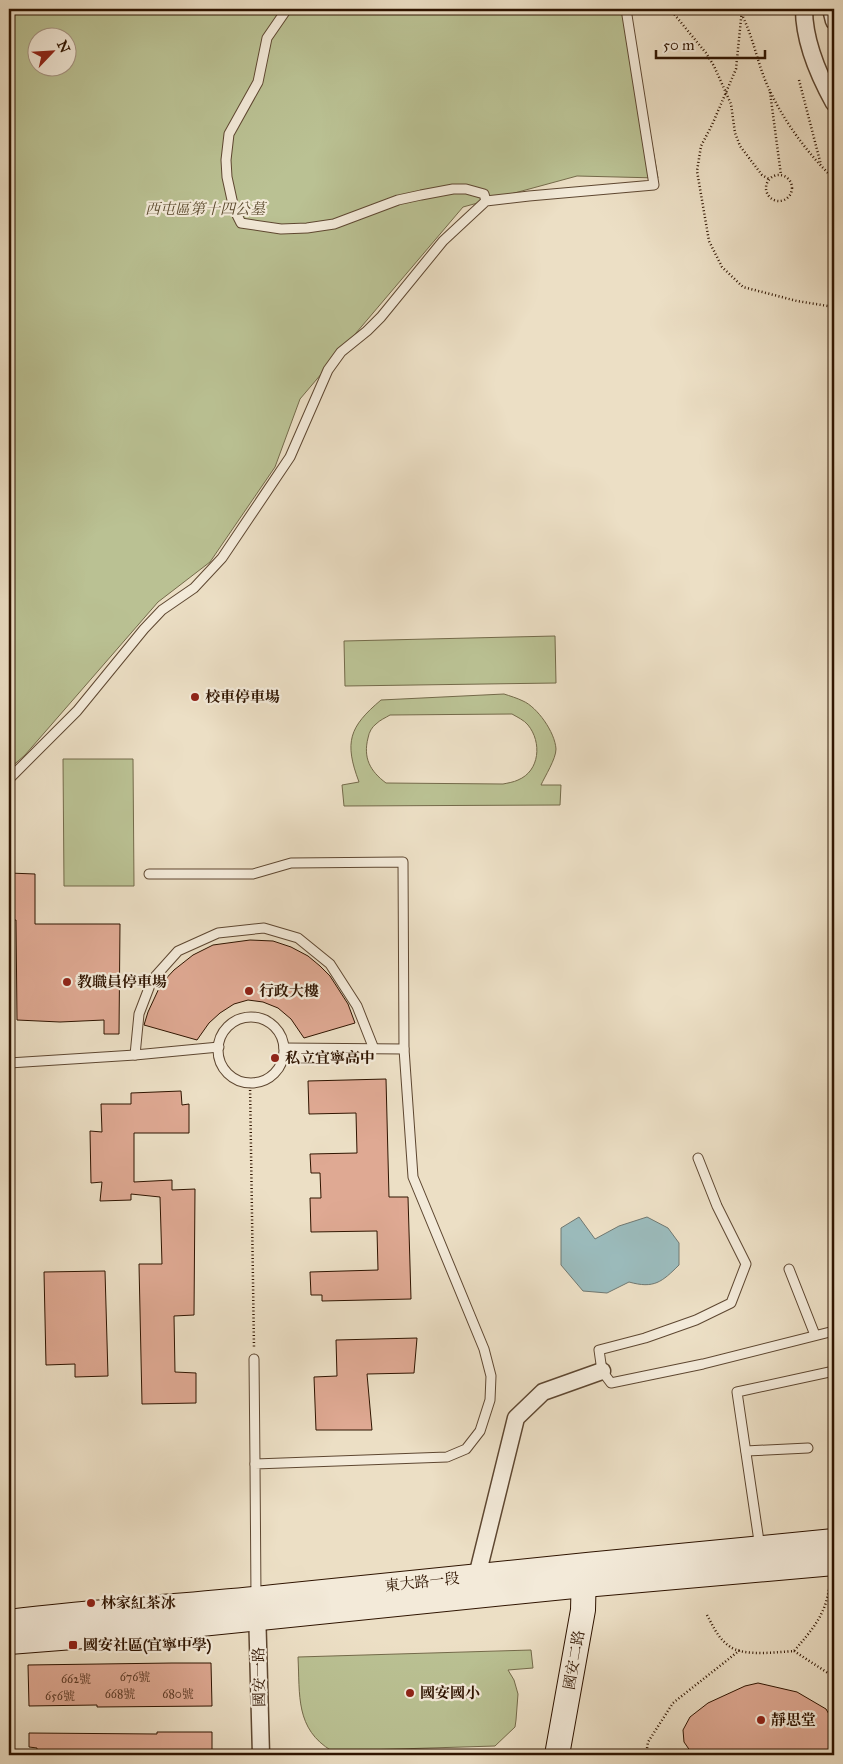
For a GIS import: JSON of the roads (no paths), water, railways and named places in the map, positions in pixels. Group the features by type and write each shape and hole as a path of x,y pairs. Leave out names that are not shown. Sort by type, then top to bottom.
{"street":[{"path":"804,9 804,23 821,80 834,103"},
{"path":"831,9 834,21"},
{"path":"477,1576 516,1418 543,1392 602,1371"},
{"name":"東大路一段","path":"9,1622 73,1614 257,1608 584,1575 760,1548 834,1541"},
{"name":"東大路一段","path":"9,1642 73,1637 477,1576 584,1575 834,1563"},
{"name":"國安二路","path":"557,1755 583,1610 584,1575"},
{"name":"國安一路","path":"257,1608 261,1755"}],"lane":[{"path":"287,9 266,38 258,82 229,134 226,160 227,177 232,202 241,223 281,229 334,224 398,200 453,189 466,189 484,194 486,201"},
{"path":"9,779 77,711 144,629 162,610 194,588 222,558 290,457 328,370 342,352 368,331 443,241 486,201 654,185 626,9"},
{"path":"149,874 253,874 291,863 403,862 404,1049 413,1177 484,1348 490,1376 490,1400 480,1431 466,1450 448,1457 255,1464"},
{"path":"136,1055 139,1014 152,980 178,951 218,933 264,928 298,938 330,964 357,1006 374,1049"},
{"path":"242,1019 262,1019 270,1024 277,1030 284,1048 283,1058 275,1073 259,1082 242,1082 227,1072 219,1056 221,1038 226,1029 242,1019"},
{"path":"9,1062 136,1055 219,1047"},
{"path":"284,1048 404,1049"},
{"path":"698,1158 717,1206 746,1264 731,1302 696,1320 645,1338 599,1350 602,1371 611,1383 703,1364 815,1335 834,1332"},
{"path":"789,1269 815,1335"},
{"path":"254,1359 257,1608"},
{"path":"760,1548 737,1392 834,1371"},
{"path":"746,1451 808,1448"}],"water":[{"path":"579,1217 595,1239 619,1226 647,1217 668,1228 679,1243 679,1265 668,1276 651,1284 645,1285 629,1282 607,1293 583,1291 561,1265 561,1228"}],"place":[{"name":"校車停車場","path":"195,697"},
{"name":"教職員停車場","path":"67,982"},
{"name":"行政大樓","path":"249,991"},
{"name":"私立宜寧高中","path":"275,1058"},
{"name":"林家紅茶冰","path":"91,1603"},
{"name":"國安社區(宜寧中學)","path":"73,1645"},
{"name":"國安國小","path":"410,1693"},
{"name":"靜思堂","path":"761,1720"}],"park label":[{"name":"西屯區第十四公墓","path":"205,209"}]}
